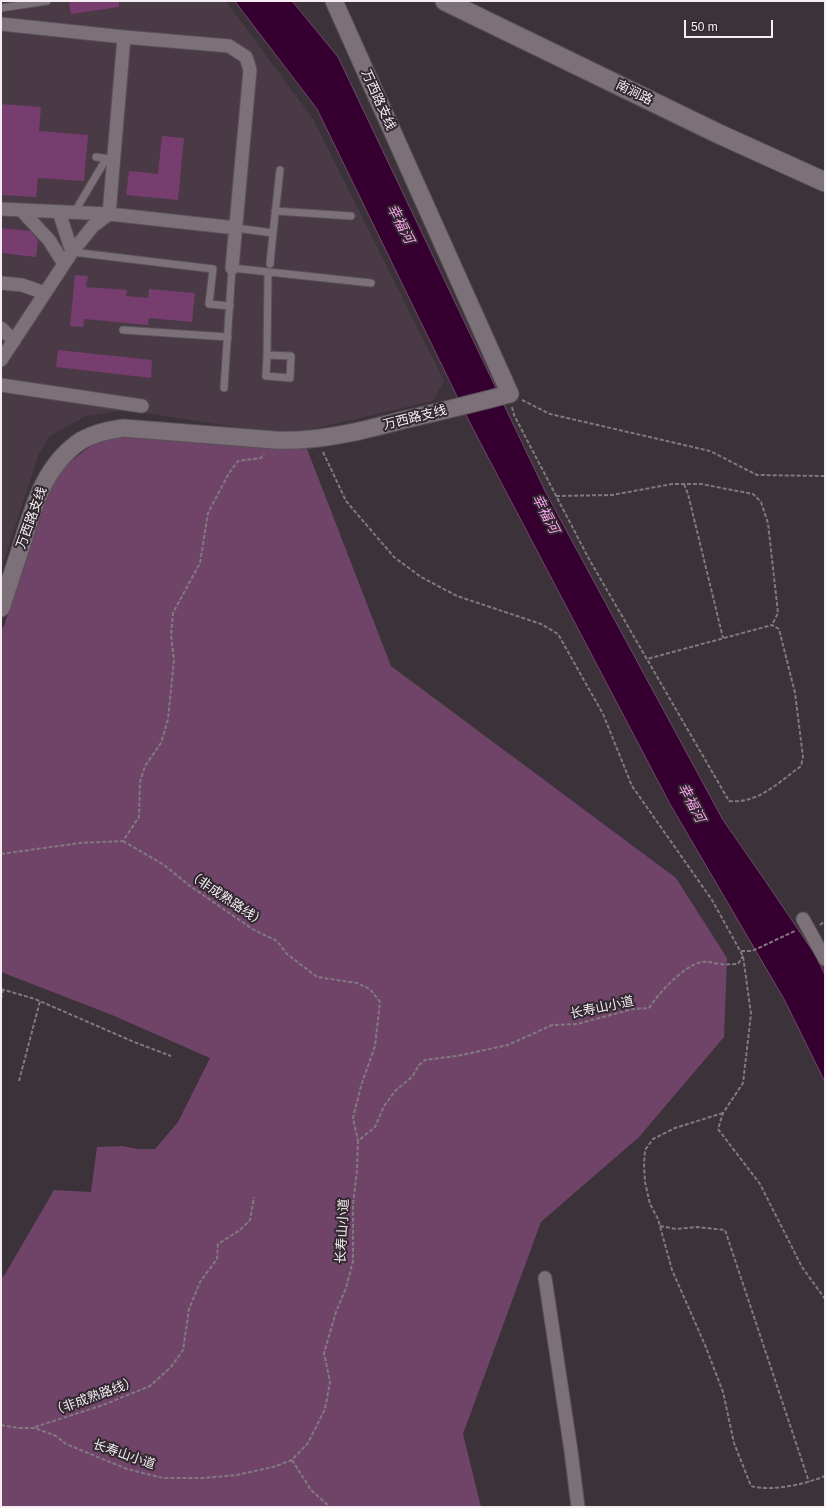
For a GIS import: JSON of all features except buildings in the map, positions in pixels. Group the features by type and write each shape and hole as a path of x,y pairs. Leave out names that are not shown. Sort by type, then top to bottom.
{"main road":[{"name":"南涧路","path":"445,1 719,134 825,182"}],"street":[{"name":"万西路支线","path":"1,608 37,496 50,473 65,455 82,440 103,431 123,428 289,441 365,430 509,394 334,1"},
{"path":"1,24 229,46 246,57 250,70 232,268"},
{"path":"109,214 110,159 124,37"},
{"path":"1,209 109,214 236,228"},
{"path":"21,210 48,240 64,264"},
{"path":"59,212 72,252"},
{"path":"1,360 72,252 93,226 109,214"},
{"path":"1,283 22,285 45,293"},
{"path":"1,328 14,341"},
{"path":"1,385 142,406"},
{"path":"805,922 825,959"},
{"path":"545,1278 578,1507"}],"lane":[{"path":"1,8 47,1"},
{"path":"74,213 110,159 96,157"},
{"path":"270,264 280,170"},
{"path":"276,210 351,216"},
{"path":"236,228 273,233"},
{"path":"72,252 213,269 209,304 230,306"},
{"path":"224,388 232,268 371,283"},
{"path":"267,354 291,356 290,378 266,376 268,272"},
{"path":"123,330 228,337"}],"path":[{"path":"509,394 550,414 710,451 757,475 825,476"},
{"path":"509,394 514,415 589,559 648,659 729,802 741,802 760,796 801,766 803,757 795,693 779,629 772,624"},
{"path":"317,438 346,502 394,556 421,577 457,596 541,624 558,634 603,714 632,786 712,900 744,956 750,1014 743,1083 723,1112 718,1129 760,1184 802,1267 825,1299"},
{"path":"1,854 80,843 123,841 139,817 140,782 145,766 161,743 168,719 174,660 171,635 173,613 200,563 208,513 228,473 238,461 261,458 275,440"},
{"path":"556,496 612,495 672,484 701,484 753,494 761,502 768,523 778,613 772,624 648,659"},
{"path":"684,484 688,494 722,638"},
{"name":"（非成熟路线）","path":"123,841 164,865 190,886 254,930 276,941 287,954 317,977 358,983 370,989 380,1002 375,1046 361,1086 353,1118 358,1141"},
{"path":"741,951 752,951 805,922"},
{"name":"长寿山小道","path":"1,1425 19,1428 35,1428 56,1436 66,1444 127,1469 163,1478 203,1478 237,1475 273,1467 292,1460 308,1443 325,1409 330,1382 324,1353 336,1312 346,1288 353,1261 353,1204 357,1170 358,1141 376,1127 384,1106 396,1090 412,1077 419,1065 424,1060 457,1056 508,1045 552,1025 578,1024 633,1009 649,1008 654,1000 689,967 700,962 738,964 744,956"},
{"path":"1,999 2,989 40,1001 171,1056"},
{"path":"19,1081 40,1001"},
{"path":"723,1112 674,1128 653,1139 645,1150 644,1165 645,1182 650,1204 658,1219 672,1270 705,1345 722,1392 734,1443 751,1486 756,1488 770,1488 809,1482 825,1476"},
{"name":"（非成熟路线）","path":"35,1428 103,1405 150,1386 171,1367 183,1350 189,1309 200,1282 217,1259 218,1244 240,1230 250,1220 254,1197"},
{"path":"660,1226 676,1229 698,1227 725,1230 809,1482"},
{"path":"292,1460 311,1490 330,1507"}],"shaded area":[{"path":"1,1 226,1 313,119 444,381 433,401 286,435 127,410 86,416 50,436 38,456 1,570"},
{"path":"150,437 307,449 391,666 676,878 727,958 724,1037 639,1137 541,1222 463,1434 481,1507 1,1507 1,1277 4,1276 54,1190 91,1192 97,1147 122,1146 138,1149 155,1149 178,1122 210,1058 112,1015 1,972 1,630 4,626 47,497 62,468 92,445 113,438"}],"water":[{"name":"幸福河","path":"235,1 292,1 338,57 546,493 723,820 816,956 825,975 825,1082 784,999 670,804 470,423 317,109"}]}
